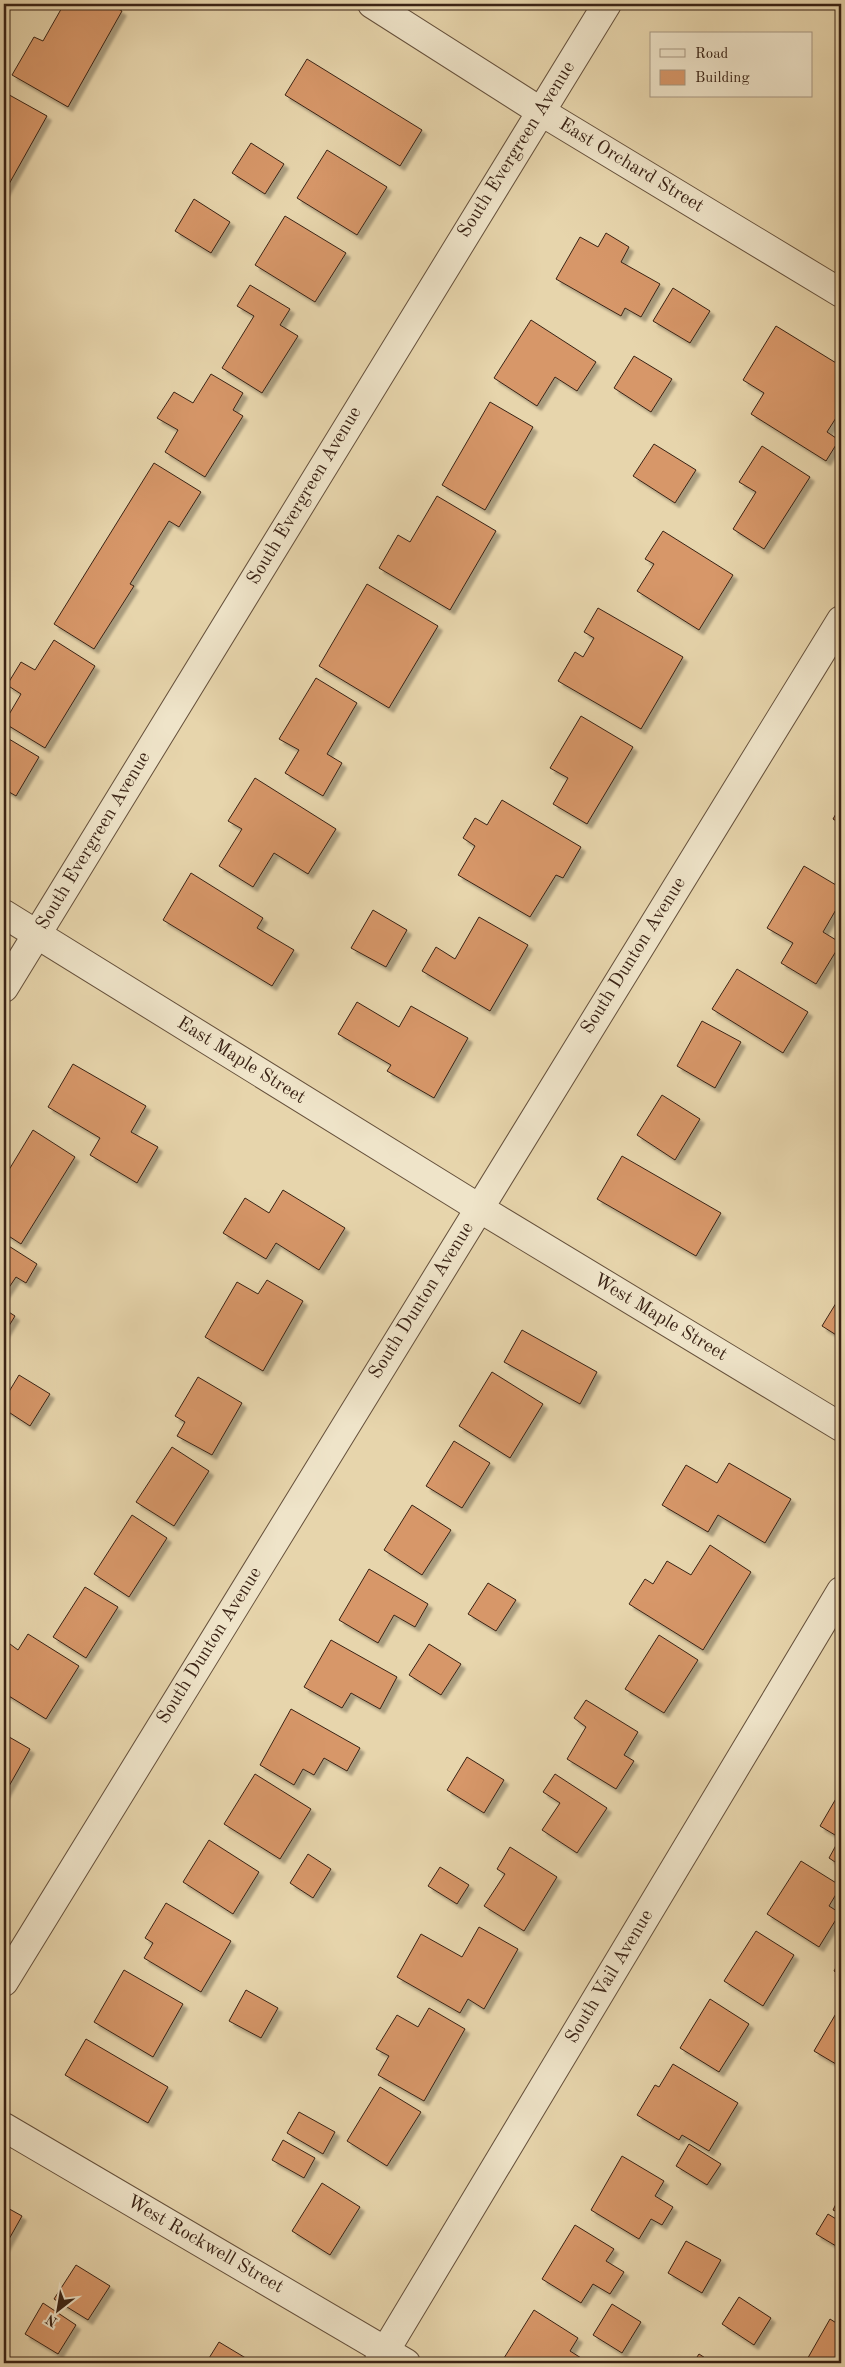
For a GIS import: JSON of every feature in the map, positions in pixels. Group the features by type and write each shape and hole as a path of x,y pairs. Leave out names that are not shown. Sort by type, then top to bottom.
{"street":[{"name":"East Orchard Street","path":"372,4 540,111 841,293"},
{"name":"South Evergreen Avenue","path":"4,988 607,4"},
{"name":"South Dunton Avenue","path":"4,1982 841,620"},
{"name":"East Maple Street","path":"4,914 479,1208"},
{"name":"West Maple Street","path":"479,1208 841,1427"},
{"name":"South Vail Avenue","path":"390,2359 841,1591"},
{"name":"West Rockwell Street","path":"4,2127 390,2359"}],"building":[{"path":"64,4 109,4 122,11 68,107 12,75 34,37 43,41"},
{"path":"307,59 422,130 400,166 285,95"},
{"path":"4,92 47,116 4,193"},
{"path":"251,143 284,164 265,194 232,173"},
{"path":"327,150 387,187 357,235 297,198"},
{"path":"194,199 230,222 211,253 175,231"},
{"path":"285,216 346,253 315,302 255,265"},
{"path":"606,233 629,247 621,262 660,284 641,317 625,308 621,316 556,279 580,237 598,247"},
{"path":"250,285 290,309 280,325 298,336 262,393 222,368 254,316 237,306"},
{"path":"673,288 710,311 690,343 653,321"},
{"path":"531,320 596,362 577,391 555,377 537,406 494,378"},
{"path":"776,326 841,366 841,410 827,432 839,440 826,461 751,414 764,393 743,380"},
{"path":"634,356 672,379 651,412 614,388"},
{"path":"211,374 243,393 233,410 243,416 205,477 165,452 178,430 157,418 174,392 193,403"},
{"path":"490,402 533,427 485,510 442,485"},
{"path":"654,444 696,470 675,503 633,476"},
{"path":"762,446 810,477 764,549 733,529 756,492 739,482"},
{"path":"154,463 201,492 179,527 169,521 130,584 134,586 94,649 54,624"},
{"path":"437,496 496,531 450,610 379,568 398,535 410,542"},
{"path":"663,531 733,575 699,630 637,591 654,564 645,559"},
{"path":"367,584 438,626 389,708 319,666"},
{"path":"598,608 683,657 641,729 558,681 575,652 583,657 594,638 584,632"},
{"path":"54,640 95,666 45,748 4,723 21,694 7,685 21,662 35,670"},
{"path":"316,678 357,703 327,754 342,763 323,796 285,773 299,750 279,739"},
{"path":"581,716 633,747 587,824 553,804 568,778 550,768"},
{"path":"4,736 39,757 16,796 4,789"},
{"path":"255,778 336,829 308,874 274,853 253,887 219,866 242,829 228,821"},
{"path":"502,800 581,847 563,878 556,875 530,917 458,875 475,846 463,838 475,818 487,825"},
{"path":"841,805 841,824 833,819"},
{"path":"804,866 841,888 841,901 823,932 841,943 816,984 781,963 793,943 767,928"},
{"path":"191,873 263,918 257,928 294,950 272,986 163,920"},
{"path":"373,910 407,930 386,967 351,948"},
{"path":"479,917 528,945 490,1011 422,971 436,947 455,959"},
{"path":"737,969 808,1012 783,1053 712,1009"},
{"path":"357,1002 399,1027 411,1006 468,1038 434,1098 387,1071 391,1065 338,1034"},
{"path":"702,1021 741,1042 715,1088 677,1066"},
{"path":"73,1064 146,1106 131,1132 158,1147 137,1183 90,1155 100,1138 48,1107"},
{"path":"662,1095 700,1119 675,1160 637,1135"},
{"path":"33,1130 75,1157 21,1244 4,1233 4,1178"},
{"path":"622,1156 721,1213 696,1256 597,1199"},
{"path":"283,1190 345,1228 319,1270 276,1243 266,1259 223,1233 245,1198 269,1213"},
{"path":"4,1243 37,1264 26,1283 16,1277 4,1295"},
{"path":"267,1280 303,1301 263,1371 205,1337 237,1282 258,1294"},
{"path":"841,1295 841,1338 822,1326"},
{"path":"4,1309 15,1316 4,1334"},
{"path":"522,1330 597,1372 580,1404 504,1362"},
{"path":"492,1372 543,1404 510,1458 459,1426"},
{"path":"19,1375 50,1394 30,1426 4,1409 4,1400"},
{"path":"198,1377 242,1403 212,1455 177,1436 185,1422 175,1416"},
{"path":"454,1441 490,1463 462,1508 426,1486"},
{"path":"172,1447 209,1471 174,1526 136,1502"},
{"path":"729,1463 791,1499 765,1543 718,1515 708,1532 662,1505 686,1465 717,1483"},
{"path":"412,1505 451,1530 422,1575 384,1550"},
{"path":"132,1515 167,1538 129,1597 94,1574"},
{"path":"710,1545 751,1572 703,1650 629,1604 645,1579 653,1584 667,1561 691,1575"},
{"path":"369,1569 428,1604 415,1627 394,1615 378,1643 339,1620"},
{"path":"488,1583 516,1600 496,1631 468,1614"},
{"path":"85,1587 118,1607 86,1658 53,1637"},
{"path":"28,1634 79,1666 46,1719 4,1693 4,1653 10,1644 18,1650"},
{"path":"659,1635 698,1660 664,1713 625,1689"},
{"path":"331,1640 397,1677 380,1709 351,1693 342,1708 304,1687"},
{"path":"429,1644 461,1664 441,1695 409,1675"},
{"path":"586,1700 638,1732 624,1755 634,1761 616,1789 567,1759 586,1727 574,1718"},
{"path":"291,1709 360,1748 347,1771 324,1758 314,1775 303,1769 294,1785 260,1765"},
{"path":"4,1734 30,1749 4,1795"},
{"path":"467,1757 504,1780 484,1813 447,1790"},
{"path":"255,1774 311,1809 280,1859 224,1824"},
{"path":"555,1774 607,1808 577,1853 542,1830 560,1803 543,1792"},
{"path":"841,1790 841,1866 829,1858 840,1838 820,1826"},
{"path":"209,1840 259,1872 233,1914 183,1882"},
{"path":"510,1847 557,1877 524,1931 484,1906 505,1874 497,1869"},
{"path":"308,1854 331,1869 313,1898 290,1883"},
{"path":"801,1861 841,1886 829,1906 840,1913 819,1947 767,1914"},
{"path":"440,1867 469,1885 457,1904 428,1886"},
{"path":"166,1903 231,1941 201,1992 144,1958 153,1943 145,1938"},
{"path":"479,1927 518,1949 484,2009 468,1999 460,2013 397,1977 421,1934 462,1957"},
{"path":"756,1931 794,1955 763,2006 724,1981"},
{"path":"841,1958 841,1976 834,1971"},
{"path":"124,1970 183,2004 153,2057 94,2022"},
{"path":"246,1990 278,2008 261,2038 229,2021"},
{"path":"710,1999 749,2024 719,2072 680,2048"},
{"path":"841,2005 841,2067 814,2051"},
{"path":"429,2008 465,2029 424,2101 378,2075 389,2056 376,2049 397,2015 418,2027"},
{"path":"86,2039 168,2087 148,2123 65,2075"},
{"path":"673,2064 738,2103 709,2151 682,2135 679,2140 637,2115 655,2085 659,2087"},
{"path":"380,2087 421,2112 387,2166 347,2141"},
{"path":"299,2112 335,2132 323,2154 287,2133"},
{"path":"283,2140 315,2158 304,2178 272,2160"},
{"path":"689,2144 721,2164 707,2185 676,2166"},
{"path":"622,2156 664,2181 655,2196 673,2207 662,2225 651,2219 639,2239 591,2210"},
{"path":"322,2183 360,2207 330,2255 292,2231"},
{"path":"841,2194 841,2214 833,2210"},
{"path":"4,2206 22,2216 4,2248"},
{"path":"828,2214 841,2222 841,2249 816,2234"},
{"path":"575,2225 614,2249 606,2261 624,2272 610,2294 593,2284 581,2303 542,2279"},
{"path":"686,2241 721,2260 702,2293 668,2273"},
{"path":"76,2265 110,2286 88,2320 54,2299"},
{"path":"739,2297 771,2318 754,2345 722,2324"},
{"path":"43,2303 76,2325 58,2354 25,2334"},
{"path":"612,2304 641,2322 622,2353 593,2335"},
{"path":"534,2310 578,2338 570,2351 589,2363 513,2363 504,2358"},
{"path":"830,2319 841,2326 841,2363 805,2363"},
{"path":"219,2342 254,2363 206,2363"},
{"path":"699,2354 713,2363 693,2363"}]}
